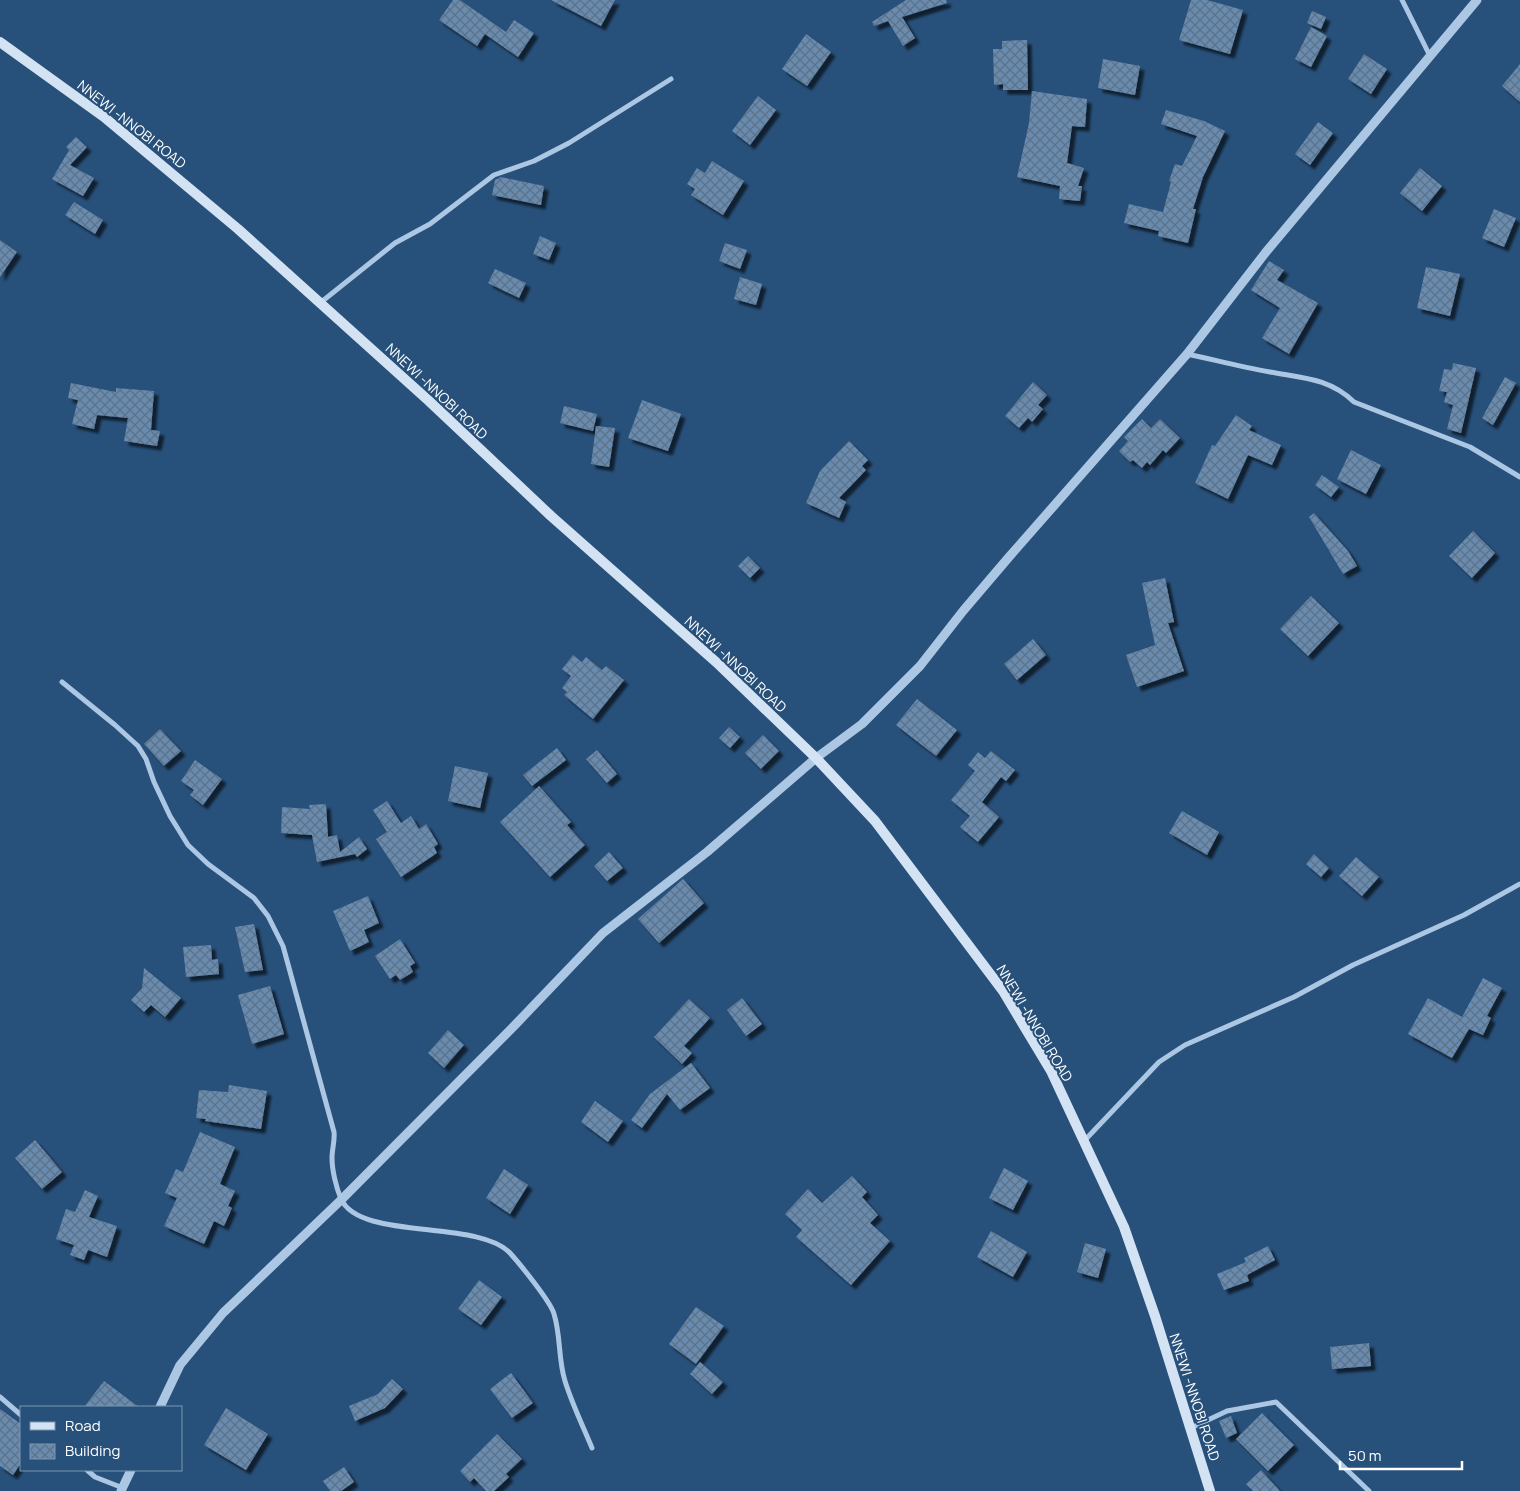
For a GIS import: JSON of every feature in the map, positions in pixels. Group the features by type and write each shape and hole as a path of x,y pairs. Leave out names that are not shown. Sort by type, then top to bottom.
{"main road":[{"name":"NNEWI -NNOBI ROAD","path":"0,42 111,123 238,228 429,401 551,516 716,662 816,758 875,821 1003,991 1051,1071 1085,1140 1124,1227 1210,1491"}],"street":[{"path":"1402,0 1430,56"},
{"path":"160,1406 180,1365 223,1313 341,1200 515,1025 603,933 707,852 816,758 862,724 920,666 1009,557 1186,354 1266,252 1477,0"},
{"path":"320,303 395,243 430,224 494,175 534,161 570,143 671,79"},
{"path":"1186,354 1307,378 1332,385 1354,402 1470,447 1520,477"},
{"path":"62,682 138,746 146,759 154,782 170,816 188,845 208,864 254,898 268,916 283,946 334,1132 333,1169 341,1200 350,1210 366,1219 397,1226 493,1240 509,1252 554,1312 565,1382 592,1448"},
{"path":"1085,1140 1159,1062 1185,1045 1294,997 1353,965 1464,915 1520,884"},
{"path":"0,1397 20,1414"},
{"path":"1191,1428 1227,1411 1276,1402 1369,1491"},
{"path":"88,1471 95,1477 122,1490 131,1471"}],"building":[{"path":"453,0 460,0 506,32 514,20 534,33 518,57 485,34 477,46 439,20"},
{"path":"551,0 615,0 601,26"},
{"path":"906,0 946,0 947,3 902,17 915,38 903,46 888,21 874,26 872,22"},
{"path":"1191,0 1207,0 1243,10 1230,54 1179,40"},
{"path":"1312,11 1326,17 1321,29 1307,23"},
{"path":"1311,27 1327,36 1311,67 1295,59"},
{"path":"806,34 831,52 807,86 782,69"},
{"path":"1027,40 1028,90 1003,90 1003,84 994,85 993,49 1002,49 1002,41"},
{"path":"1364,54 1387,69 1371,94 1348,79"},
{"path":"1103,59 1140,66 1135,95 1098,88"},
{"path":"1520,64 1520,102 1502,86"},
{"path":"1032,91 1087,99 1085,127 1072,126 1067,163 1084,168 1078,186 1082,186 1080,201 1059,199 1060,186 1017,177 1029,123"},
{"path":"758,96 776,110 750,145 732,131"},
{"path":"1166,110 1204,121 1225,131 1203,177 1193,209 1196,209 1188,243 1158,236 1159,231 1124,223 1129,204 1163,212 1171,182 1169,181 1175,164 1182,166 1197,136 1161,124"},
{"path":"1318,122 1333,133 1310,165 1295,154"},
{"path":"76,137 87,147 70,165 94,178 83,196 52,179 69,150 66,147"},
{"path":"712,161 744,181 723,215 691,195 695,189 687,184 697,168 705,173"},
{"path":"1420,168 1442,186 1422,211 1400,193"},
{"path":"501,177 544,186 541,205 492,195 495,180"},
{"path":"74,202 103,220 95,234 65,215"},
{"path":"1494,209 1516,218 1504,247 1482,238"},
{"path":"540,236 556,243 549,260 533,254"},
{"path":"0,240 17,252 0,277"},
{"path":"725,243 747,250 740,269 719,261"},
{"path":"1269,261 1284,270 1277,280 1318,303 1289,354 1262,338 1280,308 1251,290"},
{"path":"1426,267 1460,274 1450,316 1417,308"},
{"path":"495,269 526,283 519,298 488,283"},
{"path":"740,277 762,284 756,305 734,299"},
{"path":"1453,363 1476,368 1461,433 1447,429 1453,405 1444,402 1447,392 1439,391 1444,369 1452,370"},
{"path":"1505,377 1516,383 1493,425 1482,418"},
{"path":"1033,382 1047,395 1038,405 1043,409 1032,422 1028,418 1019,428 1005,416"},
{"path":"71,383 116,392 116,388 154,391 151,430 160,431 157,446 124,441 128,418 97,415 94,429 72,424 78,400 68,398"},
{"path":"642,400 681,414 668,451 628,438"},
{"path":"564,406 597,414 593,431 560,423"},
{"path":"1236,415 1252,426 1249,430 1281,445 1272,465 1248,455 1228,499 1195,483 1212,445 1215,446"},
{"path":"1142,419 1151,428 1160,419 1180,438 1166,453 1163,450 1150,465 1147,462 1142,468 1133,460 1130,462 1119,451 1128,441 1124,437"},
{"path":"596,426 615,428 609,467 591,464"},
{"path":"849,441 868,460 862,466 866,470 839,498 846,502 839,518 806,503 820,471"},
{"path":"1351,450 1381,465 1366,494 1337,479"},
{"path":"1322,475 1339,487 1331,497 1315,485"},
{"path":"1314,513 1348,551 1357,566 1343,574 1309,517"},
{"path":"1473,531 1495,553 1472,578 1449,556"},
{"path":"748,556 760,568 750,578 738,566"},
{"path":"1165,578 1174,622 1168,623 1184,671 1137,687 1126,655 1155,645 1142,583"},
{"path":"1311,596 1339,623 1308,656 1280,629"},
{"path":"1033,639 1046,655 1017,680 1004,664"},
{"path":"573,655 582,662 586,657 602,670 606,666 624,680 593,719 564,695 567,692 562,688 571,676 562,669"},
{"path":"917,699 957,730 936,756 896,725"},
{"path":"729,727 740,737 730,748 719,738"},
{"path":"160,729 181,751 164,766 144,744"},
{"path":"763,735 779,751 761,769 745,753"},
{"path":"557,748 566,760 532,786 523,775"},
{"path":"597,750 617,774 607,783 586,759"},
{"path":"991,751 1015,770 1006,781 1001,777 982,802 999,817 978,842 960,827 970,816 951,800 975,771 968,765 978,752 985,758"},
{"path":"195,760 222,779 203,805 190,795 194,790 181,781"},
{"path":"455,766 488,773 480,808 448,801"},
{"path":"539,786 571,822 567,825 585,845 550,877 500,822"},
{"path":"387,801 401,823 411,816 419,829 426,824 438,844 434,847 437,853 401,877 376,839 387,832 373,810"},
{"path":"326,804 328,837 337,835 340,852 359,837 367,849 357,857 355,854 317,862 312,835 281,833 282,807 310,809 309,805"},
{"path":"1182,811 1219,832 1207,855 1169,833"},
{"path":"609,852 623,868 607,881 594,866"},
{"path":"1314,854 1329,868 1321,877 1306,864"},
{"path":"1356,857 1379,877 1362,896 1339,876"},
{"path":"683,879 704,903 659,943 638,919"},
{"path":"368,896 379,923 364,930 369,942 350,951 333,911"},
{"path":"254,924 263,970 245,972 235,927"},
{"path":"400,939 415,963 410,966 413,972 400,980 396,975 390,979 375,956"},
{"path":"211,945 212,960 218,959 219,974 186,977 183,947"},
{"path":"144,968 181,998 165,1017 151,1005 144,1012 131,1000 142,988"},
{"path":"1483,978 1502,988 1487,1016 1491,1018 1483,1035 1469,1029 1452,1058 1408,1034 1428,998 1462,1017"},
{"path":"270,986 284,1034 252,1044 238,995"},
{"path":"742,998 762,1024 746,1036 727,1010"},
{"path":"689,999 710,1018 684,1046 692,1053 682,1064 654,1037"},
{"path":"448,1030 464,1045 444,1068 428,1053"},
{"path":"691,1063 710,1088 680,1110 667,1094 642,1128 631,1120 650,1094"},
{"path":"229,1085 267,1091 261,1129 196,1118 199,1090 228,1092"},
{"path":"595,1101 623,1121 608,1142 581,1122"},
{"path":"200,1132 235,1147 220,1184 235,1191 228,1206 232,1208 224,1226 214,1221 204,1244 164,1226 177,1198 165,1193 176,1169 183,1172"},
{"path":"35,1140 62,1172 42,1189 15,1158"},
{"path":"1004,1168 1028,1181 1013,1210 989,1198"},
{"path":"504,1169 528,1185 510,1214 486,1198"},
{"path":"852,1176 867,1192 862,1197 878,1215 870,1223 890,1241 851,1285 796,1237 802,1230 785,1214 808,1189 822,1203"},
{"path":"85,1190 98,1196 89,1217 117,1226 107,1257 88,1250 84,1260 70,1255 74,1245 56,1239 66,1209 75,1212"},
{"path":"991,1231 1027,1252 1013,1277 977,1257"},
{"path":"1085,1243 1106,1249 1098,1278 1077,1272"},
{"path":"1268,1246 1275,1260 1247,1275 1249,1281 1224,1290 1217,1274 1246,1262 1244,1258"},
{"path":"479,1280 502,1297 481,1325 458,1309"},
{"path":"696,1307 724,1326 696,1364 669,1344"},
{"path":"1369,1343 1371,1366 1332,1369 1330,1347"},
{"path":"700,1362 723,1382 712,1394 690,1374"},
{"path":"511,1373 533,1403 512,1418 490,1389"},
{"path":"392,1379 403,1389 385,1408 355,1421 349,1406 378,1394"},
{"path":"104,1381 138,1406 85,1406"},
{"path":"226,1408 268,1434 246,1470 204,1445"},
{"path":"0,1409 20,1423 20,1464 13,1475 0,1466"},
{"path":"1262,1413 1294,1445 1268,1471 1236,1439"},
{"path":"1231,1416 1237,1433 1226,1438 1219,1421"},
{"path":"497,1434 522,1459 506,1474 509,1477 494,1491 486,1491 474,1478 470,1482 460,1471"},
{"path":"344,1467 354,1482 341,1491 330,1491 323,1481"},
{"path":"1261,1470 1280,1491 1253,1491 1246,1484"}]}
